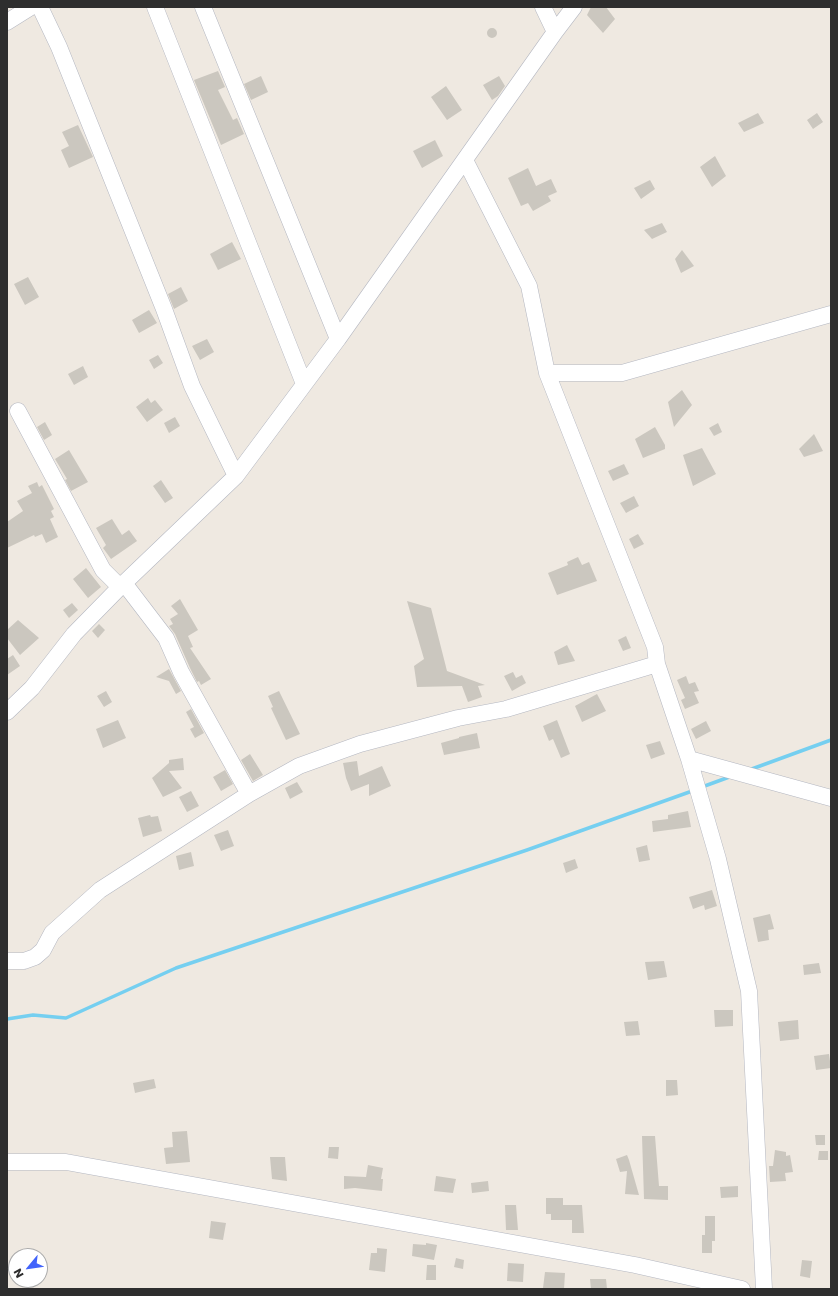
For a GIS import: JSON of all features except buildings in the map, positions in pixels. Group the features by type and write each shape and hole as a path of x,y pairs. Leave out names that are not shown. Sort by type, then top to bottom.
{"street":[{"path":"7,22 31,7"},
{"path":"40,7 59,47 164,309 192,386 236,476"},
{"path":"155,7 304,384"},
{"path":"203,7 338,339"},
{"path":"544,7 555,32"},
{"path":"7,712 32,688 74,634 122,585 236,476 338,339 574,7"},
{"path":"465,160 529,286 547,373 654,647 657,664 689,759 718,859 749,991 764,1289"},
{"path":"547,373 622,373 831,314"},
{"path":"18,411 103,570 122,585 166,638 181,672 249,794"},
{"path":"7,961 24,961 35,957 43,950 52,932 100,890 249,794 299,766 360,744 458,718 506,709 657,664"},
{"path":"689,759 831,798"},
{"path":"7,1162 66,1162 635,1265 742,1289"}],"waterway":[{"path":"749,770 831,740"},
{"path":"702,787 732,776"},
{"path":"7,1019 33,1015 66,1018 176,968 527,850 695,790"}]}
